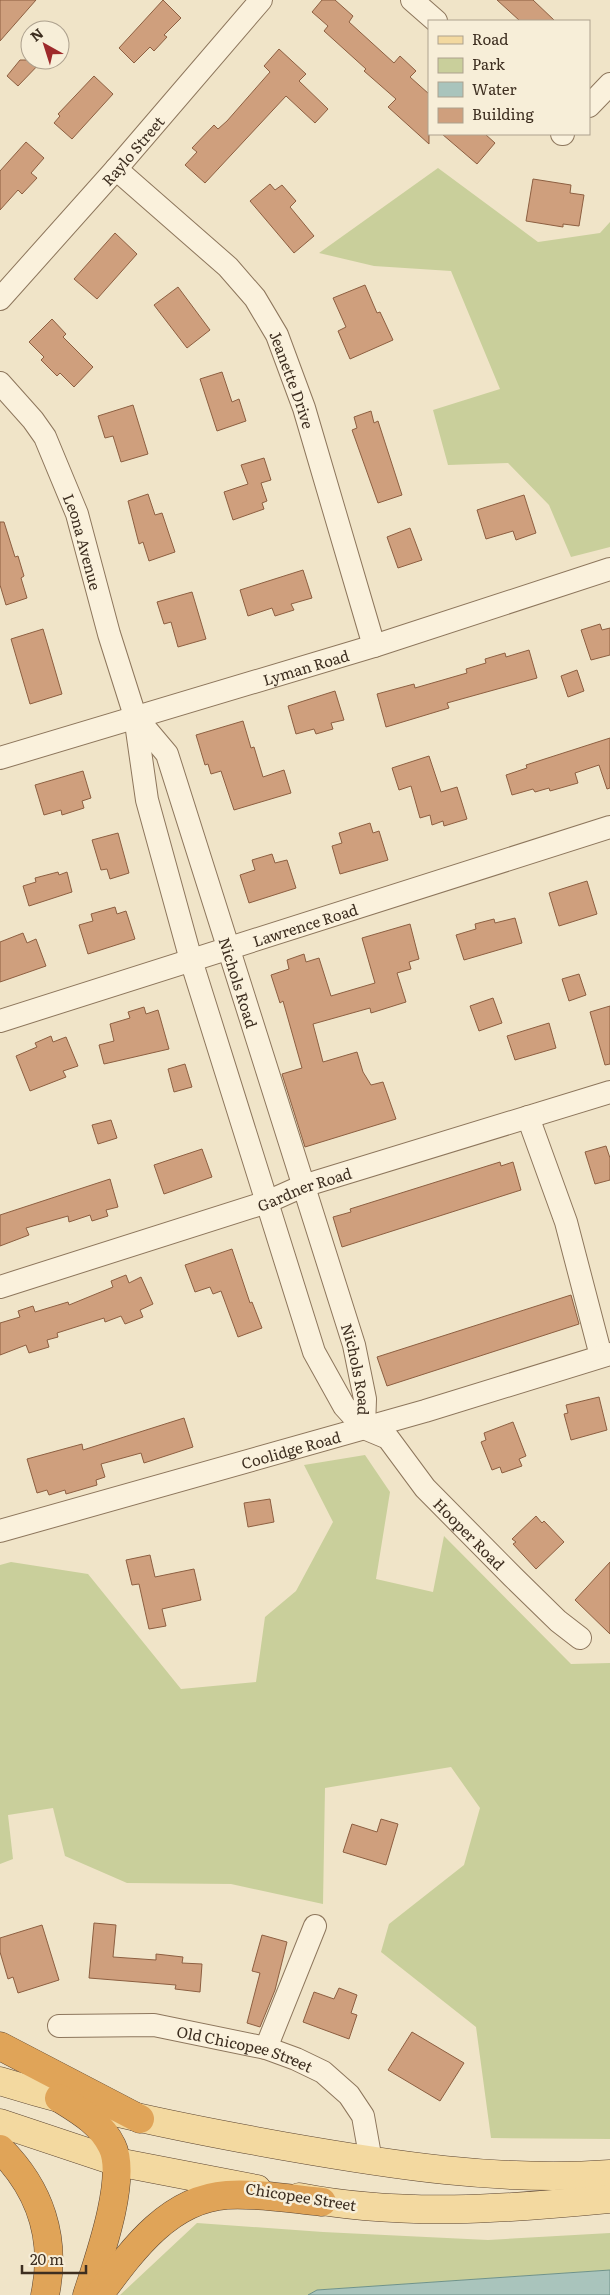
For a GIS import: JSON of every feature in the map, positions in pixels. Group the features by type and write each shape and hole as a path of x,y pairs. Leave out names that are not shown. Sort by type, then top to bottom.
{"highway":[{"path":"0,2046 140,2119"},
{"path":"58,2098 90,2117 112,2146 117,2162 106,2238 87,2295"},
{"path":"0,2149 12,2160 32,2189 46,2223 49,2264 45,2295"},
{"path":"99,2295 146,2237 171,2216 199,2200 227,2196 322,2202"}],"main road":[{"path":"0,2081 140,2119 371,2161 512,2176 610,2174"},
{"name":"Chicopee Street","path":"0,2123 117,2162 322,2202 433,2209 480,2209 610,2199"}],"street":[{"path":"412,0 435,20"},
{"name":"Raylo Street","path":"0,299 116,169 249,4"},
{"path":"590,105 610,84"},
{"name":"Jeanette Drive","path":"116,169 228,267 255,298 278,335 304,408 374,646"},
{"name":"Leona Avenue","path":"0,383 39,428 54,457 76,514 109,634 135,716"},
{"name":"Lyman Road","path":"0,758 135,716 374,646 610,569"},
{"name":"Nichols Road","path":"135,716 167,754 354,1345 365,1399 364,1428"},
{"name":"Nichols Road","path":"135,716 147,800 191,960 314,1352 344,1406 364,1428"},
{"name":"Lawrence Road","path":"0,1021 610,827"},
{"name":"Gardner Road","path":"0,1287 267,1202 303,1186 610,1092"},
{"path":"528,1117 566,1222 606,1355"},
{"name":"Coolidge Road","path":"0,1531 364,1428 606,1355"},
{"name":"Hooper Road","path":"364,1428 388,1438 425,1488 519,1584 558,1621 580,1638"},
{"path":"266,2048 315,1926"},
{"name":"Old Chicopee Street","path":"59,2026 154,2025 266,2048 323,2072 349,2095 363,2116 371,2161"}],"green space":[{"path":"438,168 538,242 600,233 610,222 610,547 571,557 549,505 508,463 448,465 433,410 500,389 451,271 374,266 319,253"},
{"path":"365,1455 390,1492 376,1579 433,1592 444,1536 571,1664 610,1663 610,2139 491,2138 476,2027 381,1952 389,1924 464,1865 480,1808 451,1767 325,1788 323,1904 231,1884 127,1883 65,1856 53,1808 8,1815 13,1859 0,1864 0,1565 11,1562 88,1574 181,1689 256,1682 265,1617 296,1591 333,1522 304,1465"},
{"path":"197,2223 323,2232 488,2240 610,2233 610,2270 317,2290 308,2295 120,2295"}],"water":[{"path":"610,2270 610,2295 308,2295 317,2290"}],"building":[{"path":"0,0 36,0 0,41"},
{"path":"163,0 181,18 164,35 167,37 154,51 150,47 134,63 119,48"},
{"path":"322,0 335,0 353,16 349,22 394,63 400,56 416,71 410,77 428,93 429,144 388,107 396,99 364,71 366,69 324,31 328,26 312,12"},
{"path":"497,0 533,0 554,20 519,20"},
{"path":"279,49 306,74 299,81 328,109 315,123 286,96 205,183 185,165 197,152 192,148 214,125 218,129 227,121 270,72 264,66"},
{"path":"20,60 20,70 33,70 18,86 7,76"},
{"path":"94,76 113,94 72,139 54,123 60,116 58,114"},
{"path":"443,135 486,135 495,143 477,164"},
{"path":"26,142 44,158 31,173 37,178 22,194 18,190 0,210 0,171"},
{"path":"533,179 571,185 570,193 584,195 579,226 563,224 563,227 526,221"},
{"path":"270,184 275,190 282,185 296,201 290,207 314,236 294,253 250,201"},
{"path":"115,233 137,254 97,299 74,279"},
{"path":"365,285 377,313 380,312 393,340 350,359 338,331 346,327 333,298"},
{"path":"178,287 210,330 187,348 154,305"},
{"path":"52,319 66,334 63,337 93,367 74,387 60,373 57,376 41,360 44,357 29,342"},
{"path":"222,372 232,402 239,399 246,421 217,431 200,379"},
{"path":"133,405 148,454 121,462 113,436 105,438 98,416"},
{"path":"371,411 374,423 378,421 402,495 378,503 352,430 357,428 354,417"},
{"path":"264,458 271,480 261,483 267,501 262,503 264,509 233,520 224,492 248,484 241,465"},
{"path":"148,494 155,515 162,513 175,552 149,561 143,542 139,544 128,501"},
{"path":"524,495 536,533 516,540 513,531 486,539 477,510"},
{"path":"0,522 4,522 15,557 18,556 24,576 21,578 27,598 6,605 0,585"},
{"path":"410,528 422,560 398,568 387,537"},
{"path":"303,570 312,598 291,604 294,610 275,616 272,608 248,616 240,590"},
{"path":"192,592 206,639 178,647 171,622 164,624 157,602"},
{"path":"600,624 602,630 610,628 610,655 591,660 581,630"},
{"path":"43,629 62,694 30,704 11,639"},
{"path":"529,650 537,678 447,703 449,708 386,727 377,694 414,684 415,688 467,673 466,669 486,663 485,659 505,653 506,657"},
{"path":"577,670 584,691 568,697 561,676"},
{"path":"335,691 344,720 331,723 333,729 316,734 314,729 296,734 288,706"},
{"path":"243,721 251,748 254,747 263,777 284,770 291,793 234,810 221,771 211,774 208,764 205,765 196,735"},
{"path":"610,738 610,788 607,789 599,765 575,773 578,783 550,791 549,788 535,792 533,789 512,795 506,775 527,768 526,765"},
{"path":"429,756 441,792 457,787 467,819 444,826 443,821 432,825 430,815 420,818 411,786 399,790 392,768"},
{"path":"83,771 91,798 82,801 84,808 62,815 61,810 44,815 35,785"},
{"path":"370,823 373,833 379,831 388,860 340,874 332,846 342,843 339,833"},
{"path":"118,833 129,873 110,879 107,869 101,870 92,840"},
{"path":"272,854 275,863 287,860 296,888 249,903 240,875 255,870 252,860"},
{"path":"58,872 59,875 67,872 72,892 29,906 23,886 36,882 35,878"},
{"path":"587,881 597,914 559,926 549,893"},
{"path":"115,907 117,914 126,911 135,939 88,954 79,925 93,921 91,914"},
{"path":"515,918 522,943 464,960 456,935 476,929 475,924 494,919 495,923"},
{"path":"410,924 419,959 409,962 411,969 397,973 406,1002 371,1013 370,1008 313,1024 323,1062 357,1052 363,1072 371,1085 383,1082 396,1119 305,1147 282,1074 302,1068 283,1001 280,1003 271,975 289,969 287,960 304,954 306,962 319,958 331,996 375,983 362,938"},
{"path":"23,933 27,943 36,939 46,966 0,982 0,942"},
{"path":"579,974 586,995 569,1001 562,979"},
{"path":"493,998 502,1023 479,1031 470,1006"},
{"path":"610,1006 610,1064 605,1065 590,1012"},
{"path":"144,1007 146,1014 158,1010 169,1049 104,1064 99,1045 114,1041 110,1024 130,1018 128,1012"},
{"path":"549,1023 556,1048 515,1060 507,1036"},
{"path":"51,1036 53,1042 66,1037 78,1066 63,1071 66,1077 30,1091 16,1056 37,1047 35,1043"},
{"path":"185,1064 192,1087 174,1092 168,1069"},
{"path":"111,1120 117,1138 98,1144 92,1125"},
{"path":"606,1146 610,1158 610,1180 595,1184 585,1152"},
{"path":"202,1149 212,1177 164,1194 154,1165"},
{"path":"500,1162 501,1166 513,1162 521,1190 342,1247 333,1217 351,1212 350,1209"},
{"path":"110,1179 118,1207 106,1210 108,1216 92,1221 90,1215 69,1222 68,1216 26,1228 29,1235 0,1246 0,1215"},
{"path":"232,1249 250,1303 252,1302 262,1328 238,1337 221,1291 213,1294 210,1287 195,1292 185,1265"},
{"path":"126,1275 129,1283 141,1277 153,1304 140,1310 143,1317 125,1324 121,1316 105,1322 104,1318 57,1333 58,1337 47,1340 49,1347 29,1353 26,1345 0,1355 0,1323 20,1317 18,1311 33,1306 35,1312 68,1302 69,1305 113,1287 111,1281"},
{"path":"571,1295 579,1324 387,1386 377,1357"},
{"path":"599,1397 607,1430 571,1440 564,1414 568,1413 566,1405"},
{"path":"184,1418 193,1447 144,1463 141,1453 101,1464 105,1477 96,1480 97,1485 66,1494 65,1490 49,1495 47,1490 37,1493 27,1459 82,1444 83,1450"},
{"path":"513,1422 526,1456 519,1459 522,1466 502,1473 500,1467 492,1470 481,1442 486,1440 484,1433"},
{"path":"270,1499 274,1522 248,1527 244,1503"},
{"path":"536,1516 542,1523 544,1521 564,1542 536,1569 513,1544 516,1542 512,1539"},
{"path":"150,1555 155,1577 194,1569 201,1600 162,1609 166,1626 149,1629 139,1584 132,1585 126,1560"},
{"path":"610,1562 610,1634 575,1600"},
{"path":"381,1819 398,1824 386,1865 343,1852 352,1824 377,1832"},
{"path":"94,1923 116,1925 113,1957 156,1960 156,1954 183,1957 182,1963 202,1964 200,1992 175,1989 176,1985 89,1978"},
{"path":"42,1925 59,1980 18,1993 13,1977 8,1979 0,1952 0,1938"},
{"path":"262,1935 287,1942 275,1990 260,2027 247,2023 260,1973 252,1971"},
{"path":"339,1988 357,1995 351,2013 357,2015 349,2039 303,2022 314,1992 334,1999"},
{"path":"412,2032 464,2063 440,2101 388,2070"}]}
